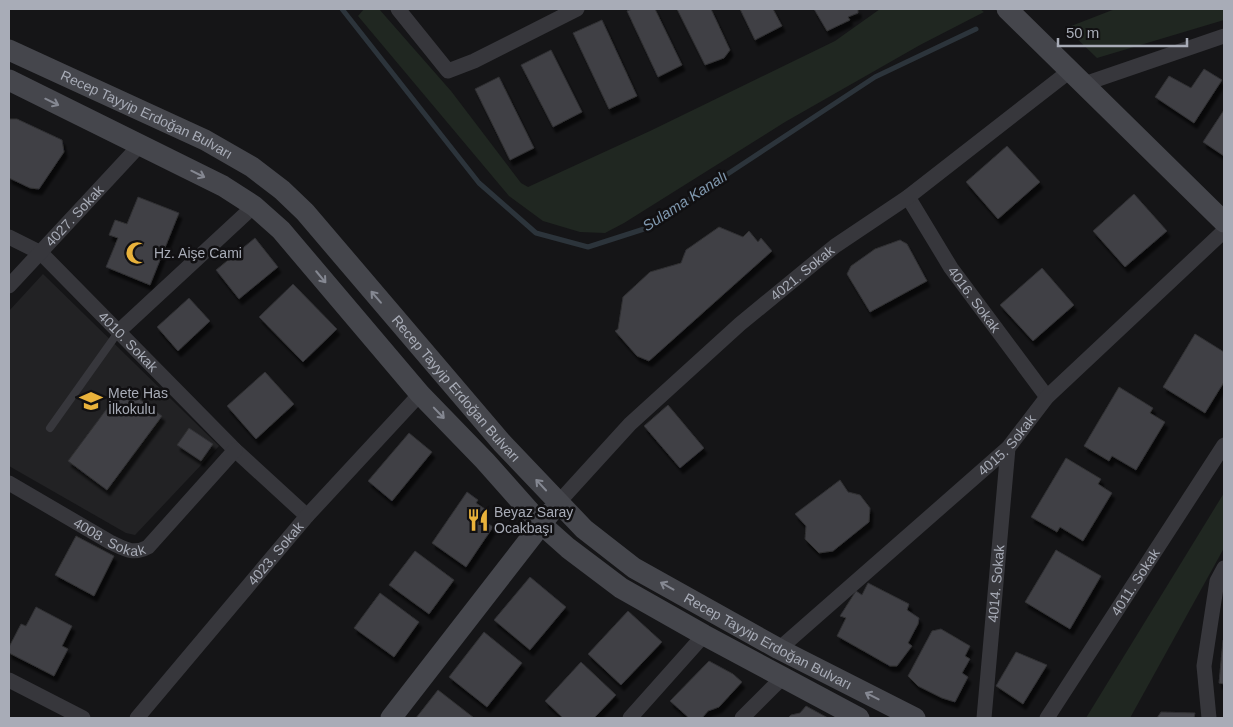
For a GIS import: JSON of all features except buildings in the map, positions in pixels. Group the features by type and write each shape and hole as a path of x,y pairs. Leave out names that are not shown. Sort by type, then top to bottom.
{"main road":[{"path":"1007,9 1224,222"},
{"name":"Recep Tayyip Erdoğan Bulvarı","path":"11,50 204,140 252,167 282,190 305,212 502,443 584,529 634,568 779,648 915,718"},
{"name":"Recep Tayyip Erdoğan Bulvarı","path":"9,80 223,186 254,206 281,230 420,394 485,461 541,524 568,548 621,588 782,678 859,718"},
{"path":"391,718 558,503"}],"street":[{"path":"398,9 448,70 474,61 578,9"},
{"name":"4021. Sokak","path":"558,503 630,424 740,324 835,246 908,197 1077,77 1224,36"},
{"name":"4027. Sokak","path":"9,286 140,145"},
{"name":"4016. Sokak","path":"908,197 951,268 1047,397"},
{"path":"119,332 254,206"},
{"name":"4015. Sokak","path":"779,648 1008,448 1047,397 1224,232"},
{"name":"4010. Sokak","path":"9,237 41,253 235,450 307,516"},
{"name":"4023. Sokak","path":"137,718 307,516 420,394"},
{"name":"4011. Sokak","path":"1047,718 1224,444"},
{"name":"4014. Sokak","path":"984,718 1008,448"},
{"name":"4008. Sokak","path":"9,483 110,542 126,550 139,552 148,547 235,450"},
{"path":"1209,718 1204,666 1217,581 1224,568"},
{"path":"630,718 704,635"},
{"path":"742,718 782,678"},
{"path":"9,680 83,718"}],"lane":[{"path":"50,428 119,332"}],"shaded area":[{"path":"364,9 379,9 451,91 521,183 528,187 650,131 835,41 880,9 980,9 984,12 920,45 785,122 605,233 580,232 543,221 509,196 358,16"},
{"path":"1115,9 1224,9 1224,20 1097,58 1066,28"},
{"name":"Mete Has İlkokulu","path":"43,274 219,446 135,535 126,533 9,466 9,311"},
{"path":"1224,493 1224,548 1130,718 1086,718"}],"waterway":[{"name":"Sulama Kanalı","path":"342,9 479,183 536,233 588,247 644,229 875,77 976,29"}],"place":[{"name":"Hz. Aişe Cami","path":"137,253"},
{"name":"Mete Has İlkokulu","path":"91,401"},
{"name":"Beyaz Saray Ocakbaşı","path":"478,520"}]}
